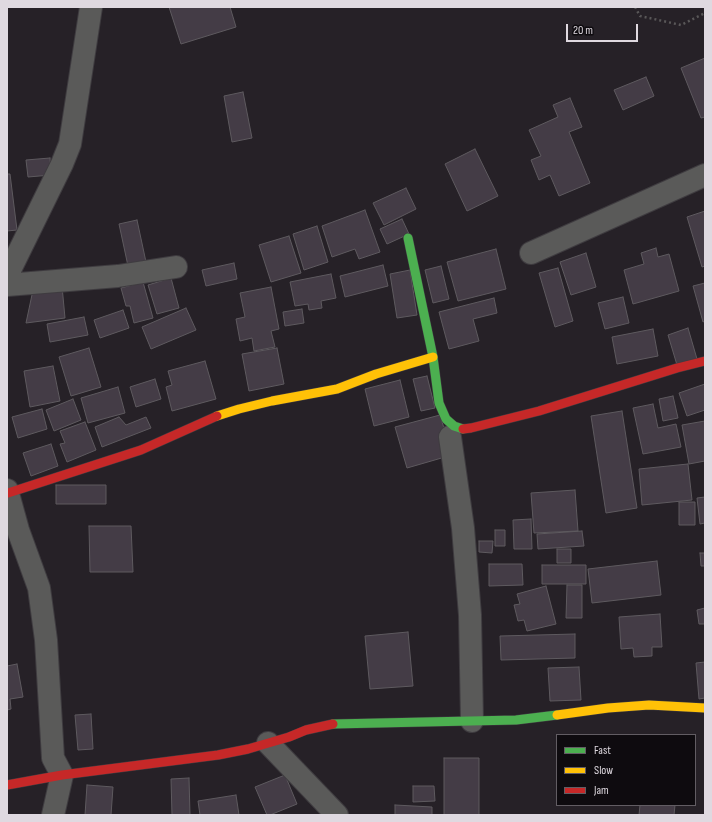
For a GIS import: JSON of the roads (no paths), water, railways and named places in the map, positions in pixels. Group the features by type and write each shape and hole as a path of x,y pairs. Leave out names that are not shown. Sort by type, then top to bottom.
{"street":[{"path":"7,276 62,164 70,144 91,7"},
{"path":"531,253 705,175"},
{"path":"408,238 433,357 439,403 446,419 454,426 462,429 471,428 539,411 670,370 705,361"},
{"path":"7,285 118,276 176,266"},
{"path":"53,815 62,775 53,758 46,640 38,588 18,530 8,492 141,450 218,416 239,409 272,401 337,389 376,374 433,357"},
{"path":"450,437 463,528 470,607 472,721"},
{"path":"7,785 62,775 218,755 248,749 289,737 306,730 333,724 516,720 608,708 649,705 705,708"},
{"path":"268,743 337,815"}]}
